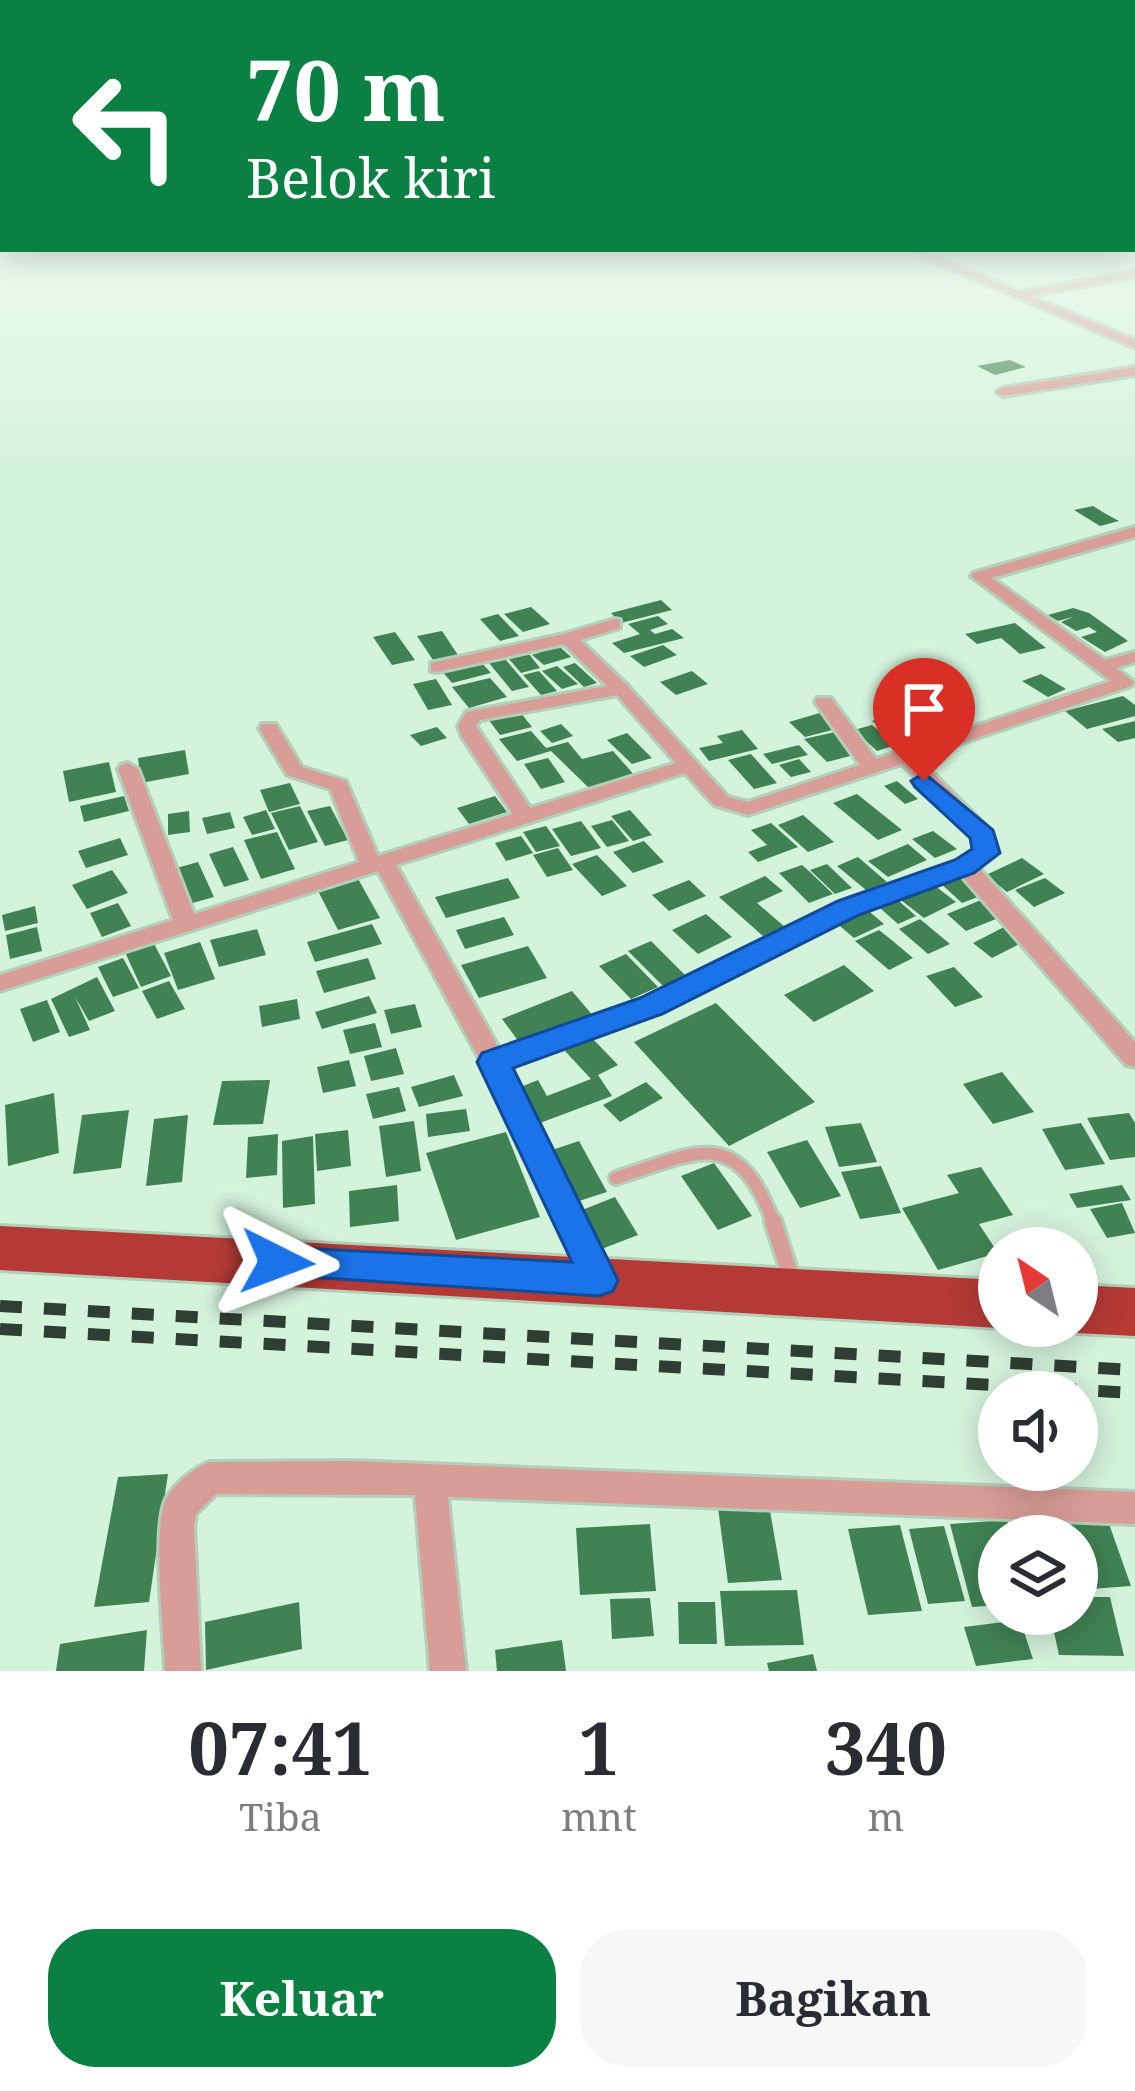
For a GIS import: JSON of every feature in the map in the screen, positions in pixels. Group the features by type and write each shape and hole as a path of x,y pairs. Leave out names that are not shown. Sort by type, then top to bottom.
{"highway":[{"path":"0,1248 978,1303"},
{"path":"1098,1310 1135,1312"}],"street":[{"path":"1071,315 1135,344"},
{"path":"1004,392 1135,371"},
{"path":"1130,685 979,575 1135,532"},
{"path":"437,667 614,623"},
{"path":"568,638 621,689 721,801 738,810 1130,685"},
{"path":"1102,667 1135,657"},
{"path":"526,817 472,737 468,720 481,713 621,689"},
{"path":"824,702 873,769"},
{"path":"269,728 293,771 339,785 377,864 494,1062 599,1280"},
{"path":"494,1062 651,1006 849,908 964,866 986,853 984,836 924,781 906,757"},
{"path":"0,983 689,765"},
{"path":"128,769 185,921"},
{"path":"964,866 1135,1058"},
{"path":"183,1671 177,1526 180,1506 209,1478 234,1474 1135,1508"},
{"path":"430,1481 448,1671"}],"lane":[{"path":"616,1178 712,1150 736,1159 756,1182 796,1292"}],"building":[{"path":"1010,360 1026,367 995,375 977,366"},
{"path":"1093,506 1119,521 1100,526 1074,510"},
{"path":"661,600 672,610 621,623 611,613"},
{"path":"531,607 550,624 523,632 504,614"},
{"path":"1073,608 1089,613 1128,641 1105,652 1081,637 1097,632 1089,627 1076,631 1061,622 1073,617 1058,621 1048,615"},
{"path":"498,614 519,636 500,641 480,619"},
{"path":"658,616 668,624 650,630 655,634 672,629 684,638 624,653 612,643 640,634 628,624"},
{"path":"1015,623 1046,648 1020,654 1001,638 977,644 965,634"},
{"path":"442,631 458,655 433,660 417,636"},
{"path":"395,632 415,660 392,665 373,637"},
{"path":"663,645 677,655 644,667 630,656"},
{"path":"559,646 571,657 544,665 532,655"},
{"path":"529,654 540,668 521,673 509,659"},
{"path":"505,659 529,687 512,691 489,663"},
{"path":"480,661 491,673 452,683 442,671"},
{"path":"575,663 597,683 584,687 563,667"},
{"path":"557,666 578,684 562,689 542,671"},
{"path":"539,671 557,691 541,695 523,675"},
{"path":"692,671 708,684 676,695 660,682"},
{"path":"1041,674 1066,689 1048,697 1022,681"},
{"path":"490,678 507,697 469,708 452,687"},
{"path":"436,679 452,705 428,710 413,684"},
{"path":"1123,696 1135,705 1135,716 1087,729 1065,711"},
{"path":"516,707 532,727 500,735 485,715"},
{"path":"823,712 840,728 805,737 789,722"},
{"path":"891,713 915,730 895,738 872,721"},
{"path":"1135,721 1135,738 1118,742 1102,729"},
{"path":"561,724 573,736 552,743 540,731"},
{"path":"872,725 896,745 877,751 854,730"},
{"path":"437,727 447,738 421,746 410,735"},
{"path":"742,730 758,749 709,761 699,748 723,743 717,736"},
{"path":"531,731 546,748 568,742 582,759 613,751 637,778 592,791 551,751 517,761 499,739"},
{"path":"835,732 858,754 827,762 804,739"},
{"path":"627,733 652,758 632,764 607,740"},
{"path":"799,745 808,755 772,764 763,754"},
{"path":"185,750 189,774 141,783 138,758"},
{"path":"751,754 777,783 754,789 728,760"},
{"path":"548,758 565,782 541,789 524,764"},
{"path":"799,759 811,772 791,777 779,765"},
{"path":"109,762 116,792 69,802 63,771"},
{"path":"897,781 918,799 905,804 884,786"},
{"path":"290,783 300,804 269,812 260,790"},
{"path":"857,794 902,830 878,840 833,803"},
{"path":"124,796 129,811 84,822 80,806"},
{"path":"495,796 507,812 469,824 457,808"},
{"path":"300,806 318,842 289,850 271,813"},
{"path":"330,806 348,840 325,846 307,811"},
{"path":"266,810 275,829 252,835 243,817"},
{"path":"630,810 652,835 633,841 611,816"},
{"path":"189,811 190,832 168,835 168,814"},
{"path":"230,812 235,828 207,834 202,818"},
{"path":"803,815 834,842 808,852 778,825"},
{"path":"612,820 629,841 607,847 591,826"},
{"path":"581,821 601,848 571,856 552,829"},
{"path":"771,823 798,847 758,862 748,852 767,845 751,830"},
{"path":"546,826 560,846 536,852 523,832"},
{"path":"933,831 957,849 935,858 912,839"},
{"path":"277,832 295,869 261,879 244,840"},
{"path":"521,836 533,853 506,861 495,843"},
{"path":"120,838 128,855 86,868 78,851"},
{"path":"644,841 664,862 633,873 613,852"},
{"path":"908,844 927,860 888,877 868,861"},
{"path":"233,847 249,880 224,887 209,854"},
{"path":"558,848 573,870 547,877 533,855"},
{"path":"597,855 627,886 602,896 572,864"},
{"path":"858,857 887,882 866,890 837,866"},
{"path":"1022,858 1044,874 1007,892 986,875"},
{"path":"198,862 214,897 189,904 173,869"},
{"path":"827,864 852,888 835,894 810,870"},
{"path":"802,865 833,894 809,903 779,873"},
{"path":"112,870 128,893 87,909 72,885"},
{"path":"960,874 983,895 962,903 939,882"},
{"path":"765,876 783,891 757,903 785,927 764,937 719,897"},
{"path":"357,877 380,918 338,930 317,889"},
{"path":"508,878 520,898 446,918 435,897"},
{"path":"1045,878 1065,893 1034,907 1015,890"},
{"path":"689,880 706,896 669,911 652,895"},
{"path":"930,882 956,902 924,918 897,897"},
{"path":"891,894 916,916 898,924 872,901"},
{"path":"981,900 1001,917 966,931 947,914"},
{"path":"118,903 131,926 102,937 90,913"},
{"path":"35,906 38,923 5,931 2,915"},
{"path":"864,907 884,924 854,938 834,921"},
{"path":"706,914 732,937 698,954 672,930"},
{"path":"504,917 514,935 465,949 456,930"},
{"path":"920,919 950,944 928,954 899,929"},
{"path":"372,924 382,944 315,962 307,942"},
{"path":"1008,925 1027,940 992,958 973,943"},
{"path":"37,927 42,951 10,959 6,935"},
{"path":"257,929 266,955 219,967 210,940"},
{"path":"879,930 913,958 889,970 855,941"},
{"path":"152,940 171,976 141,987 124,950"},
{"path":"651,941 687,977 664,987 628,951"},
{"path":"200,942 215,979 178,990 164,953"},
{"path":"528,946 547,978 479,998 461,965"},
{"path":"626,954 658,987 631,999 599,966"},
{"path":"123,958 139,988 113,997 98,967"},
{"path":"368,958 376,979 324,993 316,971"},
{"path":"844,965 874,991 814,1022 784,995"},
{"path":"954,967 983,997 955,1007 926,976"},
{"path":"97,977 115,1011 89,1021 75,997 90,1030 69,1037 51,999"},
{"path":"169,981 185,1009 157,1019 142,991"},
{"path":"572,991 594,1017 522,1046 502,1019"},
{"path":"369,996 377,1013 322,1029 315,1012"},
{"path":"297,999 300,1019 262,1027 259,1006"},
{"path":"47,1000 60,1032 33,1042 20,1009"},
{"path":"716,1003 815,1102 729,1146 634,1042"},
{"path":"415,1004 422,1027 391,1034 384,1010"},
{"path":"375,1023 382,1047 350,1054 343,1030"},
{"path":"592,1038 618,1065 598,1075 612,1096 540,1123 518,1088 538,1080 547,1096 591,1079 565,1051"},
{"path":"396,1048 404,1074 371,1081 364,1056"},
{"path":"349,1060 356,1086 323,1093 317,1067"},
{"path":"1002,1072 1034,1112 993,1124 963,1084"},
{"path":"454,1075 463,1096 419,1107 411,1087"},
{"path":"270,1080 263,1124 213,1125 222,1081"},
{"path":"646,1082 663,1098 620,1122 603,1105"},
{"path":"399,1087 406,1111 373,1119 366,1094"},
{"path":"54,1093 59,1153 8,1166 5,1105"},
{"path":"466,1109 470,1131 428,1137 426,1114"},
{"path":"129,1110 121,1168 73,1174 82,1115"},
{"path":"1129,1113 1135,1123 1135,1157 1110,1160 1087,1118"},
{"path":"188,1115 182,1182 146,1186 154,1119"},
{"path":"414,1121 421,1171 386,1177 379,1126"},
{"path":"861,1123 877,1162 839,1167 825,1127"},
{"path":"1081,1123 1105,1164 1065,1170 1042,1129"},
{"path":"348,1130 351,1166 317,1171 315,1134"},
{"path":"506,1132 540,1217 456,1240 426,1153"},
{"path":"278,1134 277,1175 246,1178 248,1137"},
{"path":"313,1136 315,1204 283,1208 282,1141"},
{"path":"807,1140 841,1196 800,1208 767,1152"},
{"path":"579,1141 607,1192 576,1202 549,1151"},
{"path":"714,1163 752,1216 718,1230 681,1176"},
{"path":"881,1166 901,1213 860,1219 841,1172"},
{"path":"981,1167 1013,1215 979,1224 978,1259 938,1270 902,1208 959,1193 947,1175"},
{"path":"397,1185 399,1221 350,1227 349,1191"},
{"path":"1122,1185 1131,1200 1077,1208 1069,1194"},
{"path":"615,1197 638,1235 599,1250 577,1212"},
{"path":"1122,1203 1135,1233 1107,1238 1090,1209"},
{"path":"168,1474 149,1602 94,1607 118,1477"},
{"path":"769,1505 782,1580 728,1583 718,1508"},
{"path":"1108,1521 1131,1586 1098,1588 1098,1522"},
{"path":"978,1522 978,1607 972,1607 950,1524"},
{"path":"650,1524 656,1591 580,1595 576,1528"},
{"path":"900,1525 922,1611 868,1615 848,1529"},
{"path":"944,1526 965,1601 928,1604 909,1529"},
{"path":"797,1590 804,1645 725,1646 720,1591"},
{"path":"1098,1597 1110,1597 1124,1656 1059,1655 1055,1635 1098,1635"},
{"path":"650,1598 654,1636 612,1639 610,1599"},
{"path":"299,1602 302,1649 206,1670 205,1622"},
{"path":"678,1602 715,1602 717,1644 679,1644"},
{"path":"978,1625 978,1635 1025,1635 1033,1659 976,1666 964,1627"},
{"path":"147,1630 144,1671 56,1671 60,1644"},
{"path":"562,1640 566,1671 497,1671 495,1650"},
{"path":"813,1654 817,1671 769,1671 767,1663"}],"railway":[{"path":"0,1306 1135,1370"},
{"path":"0,1329 1135,1393"}],"route":[{"path":"277,1262 599,1280 494,1062 651,1006 849,908 964,866 986,853 984,836 924,781"}]}
